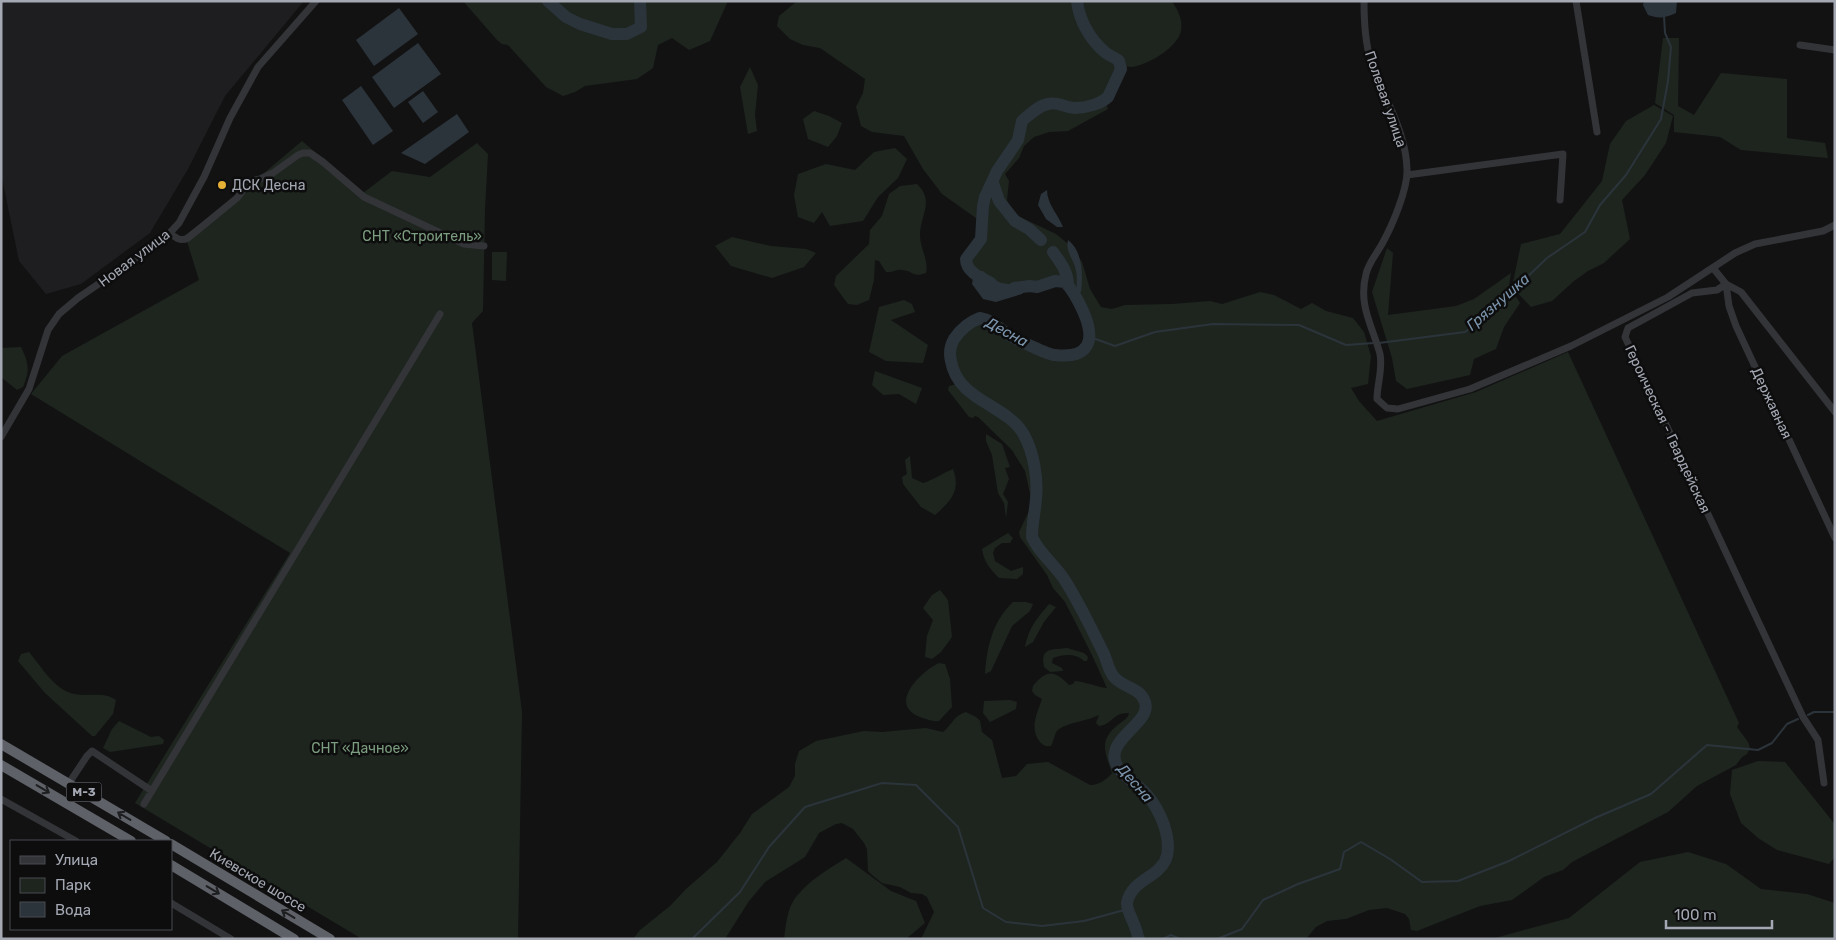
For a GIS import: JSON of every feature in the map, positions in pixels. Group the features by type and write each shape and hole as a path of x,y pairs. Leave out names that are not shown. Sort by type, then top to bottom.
{"highway":[{"name":"М-3","path":"1,744 164,840"},
{"name":"М-3","path":"1,766 129,840"},
{"name":"Киевское шоссе","path":"172,845 330,939"},
{"path":"172,866 294,939"}],"street":[{"name":"Новая улица","path":"1,437 29,389 48,330 59,314 78,298 170,233 184,215 204,177 230,118 258,67 316,1"},
{"name":"Полевая улица","path":"1364,1 1364,23 1370,60 1400,134 1407,167 1400,205 1384,241 1366,272 1363,303 1380,355 1381,373 1377,385 1377,399 1387,408 1407,406 1470,389 1571,346 1668,297 1713,268"},
{"path":"1576,1 1597,132"},
{"path":"1800,45 1835,50"},
{"name":"Новая улица","path":"170,233 178,239 188,238 237,198 250,181 274,173 303,152 310,153 323,162 364,197 464,244 484,246"},
{"path":"1407,175 1563,154 1560,200"},
{"path":"1835,225 1823,231 1755,244 1735,253 1713,268 1726,284 1741,292 1835,412"},
{"name":"Державная","path":"1726,284 1729,306 1736,326 1835,538"},
{"name":"Героическая - Гвардейская","path":"1726,284 1717,290 1692,293 1628,328 1625,336 1803,716 1818,740 1824,783"},
{"path":"144,804 440,314"},
{"path":"69,783 92,751 152,791"},
{"path":"1,799 74,840"},
{"path":"172,904 231,939"}],"shaded area":[{"path":"1,1 304,1 225,96 188,169 150,233 81,284 46,294 19,261 1,173"}],"green space":[{"path":"463,1 728,1 710,41 689,50 672,38 658,45 653,68 637,79 585,86 563,96 546,87 508,45 502,44 497,40"},
{"path":"797,1 1172,1 1181,19 1179,37 1168,49 1146,63 1132,67 1121,65 1119,73 1105,100 1108,109 1068,131 1049,132 1034,137 1024,146 1019,158 1005,174 1009,181 1007,200 1014,214 1056,234 1072,247 1082,262 1090,289 1101,307 1112,309 1125,305 1210,301 1222,304 1260,292 1274,295 1301,309 1312,303 1326,311 1353,318 1364,332 1371,356 1368,384 1351,388 1359,401 1377,421 1476,392 1568,352 1739,723 1737,727 1748,742 1750,748 1747,754 1736,765 1697,786 1668,812 1572,862 1563,870 1544,877 1512,900 1480,906 1417,931 1411,930 1409,919 1405,914 1387,908 1369,910 1346,919 1327,921 1316,927 1306,939 921,939 934,912 927,897 922,894 911,893 900,887 882,883 872,875 868,871 867,849 864,843 853,829 842,823 819,833 805,857 765,882 749,901 725,939 633,939 640,930 670,906 717,862 752,814 789,787 795,776 795,764 799,751 816,741 864,731 882,732 926,728 943,732 956,718 966,712 980,721 982,732 992,740 1002,778 1016,776 1027,764 1048,762 1093,785 1102,782 1112,773 1105,747 1106,741 1112,730 1127,718 1129,713 1120,714 1104,725 1099,726 1096,723 1099,715 1060,728 1055,734 1051,746 1044,745 1037,737 1034,726 1042,699 1032,691 1033,686 1042,677 1047,674 1055,674 1069,685 1075,681 1107,688 1065,602 1053,588 1047,575 1020,537 1019,532 1031,507 1025,471 1012,450 978,417 969,417 948,390 949,386 957,384 983,408 989,412 1003,415 975,397 959,379 952,367 950,350 958,333 976,319 988,319 1010,335 1049,354 1066,356 1079,353 1086,348 1090,337 1090,328 1077,298 1065,282 1056,281 1037,287 1030,286 1003,290 975,275 967,267 966,259 981,239 983,223 942,194 923,169 904,136 872,132 861,126 856,107 863,93 865,79 820,48 803,45 790,39 777,26 779,16"},
{"path":"1663,38 1679,38 1678,106 1694,115 1721,73 1787,79 1787,138 1825,143 1828,158 1741,150 1720,137 1674,132 1674,115 1655,103"},
{"path":"750,67 758,85 755,115 757,131 748,134 740,87"},
{"path":"1654,105 1673,116 1666,143 1645,175 1622,200 1630,239 1604,263 1574,281 1552,301 1531,307 1512,287 1521,244 1560,234 1602,181 1610,144 1626,121"},
{"path":"814,111 842,123 837,136 828,147 808,139 803,119"},
{"name":"СНТ «Дачное»","path":"302,141 363,193 392,171 430,177 477,143 488,154 483,311 472,323 522,712 518,939 362,939 135,803 290,553 31,394 62,356 199,280 185,235 225,206"},
{"path":"895,148 907,159 898,178 878,197 863,221 830,226 822,212 814,223 798,217 794,195 798,174 826,164 855,170 874,152"},
{"path":"917,184 925,196 926,203 920,235 927,268 926,273 915,275 900,270 886,272 879,261 875,260 874,280 869,300 857,305 848,304 834,285 836,276 869,244 870,230 882,216 889,194 900,186"},
{"path":"732,237 771,246 806,249 816,253 804,267 772,278 731,266 715,246"},
{"path":"1387,248 1393,253 1388,315 1456,306 1474,299 1511,273 1509,286 1520,303 1504,327 1496,349 1474,359 1470,375 1407,389 1396,381 1392,358 1372,292"},
{"path":"492,252 507,252 506,281 492,280"},
{"path":"904,300 912,304 915,312 891,320 928,345 923,363 886,361 869,352 879,307"},
{"path":"21,347 26,358 28,371 23,387 17,390 1,377 1,348"},
{"path":"875,371 922,388 916,404 899,394 883,395 872,385"},
{"path":"986,434 1002,444 1010,467 1005,468 1009,479 1003,494 1008,502 1006,518 1004,503 998,493 992,455 986,441"},
{"path":"910,456 912,478 923,483 953,469 956,484 955,490 946,505 935,515 921,507 903,484 902,477 907,474 905,460"},
{"path":"1008,533 1013,538 1010,543 1002,543 995,548 993,553 995,561 1011,571 1023,567 1023,574 1017,579 999,578 988,565 982,549"},
{"path":"940,590 948,600 952,637 941,652 932,659 925,657 927,636 933,620 923,608 932,595"},
{"path":"1013,602 1033,604 1030,611 1012,626 991,671 985,674 987,654 995,626"},
{"path":"1049,604 1056,607 1044,622 1033,642 1025,647 1028,635 1034,624"},
{"path":"1067,648 1084,653 1088,657 1087,661 1074,655 1061,656 1053,658 1052,663 1062,668 1063,671 1050,672 1044,667 1044,656 1048,651"},
{"path":"29,652 49,677 68,692 81,695 106,696 116,700 113,714 95,736 92,736 45,693 18,661 21,654"},
{"path":"939,663 945,664 950,679 952,707 939,721 934,721 911,712 907,705 907,697 910,688 916,680"},
{"path":"1010,700 1017,702 1016,709 990,722 983,713 984,701"},
{"path":"119,721 151,737 159,736 164,740 163,744 110,752 103,748 112,729"},
{"path":"1758,761 1785,762 1833,822 1835,825 1835,857 1829,864 1777,850 1758,838 1741,823 1730,794 1732,770"},
{"path":"1688,852 1726,864 1761,889 1807,894 1835,903 1835,939 1491,939 1569,918 1640,862"},
{"path":"846,858 891,891 916,901 925,923 906,939 784,939 789,911 796,897 813,880"}],"water":[{"path":"1644,1 1677,1 1676,13 1662,17 1648,15 1643,5"},
{"path":"399,8 418,34 374,66 356,40"},
{"path":"418,43 441,74 394,108 372,77"},
{"path":"361,86 393,131 373,145 342,100"},
{"path":"423,91 438,112 423,123 408,102"},
{"path":"457,114 469,132 425,164 401,153"},
{"path":"1047,190 1047,195 1063,227 1057,227 1046,219 1038,205 1041,194"},
{"path":"1068,240 1077,251 1081,264 1082,286 1081,292 1078,294 1076,271 1069,252"},
{"path":"978,271 983,271 998,282 1012,284 1026,282 1030,286 1022,294 996,302 983,299 972,284 974,273 976,275"}],"waterway":[{"name":"Десна","path":"548,1 566,17 580,24 612,34 627,34 641,27 640,1"},
{"name":"Десна","path":"991,283 971,271 968,268 966,259 981,239 985,197 997,171 1018,140 1022,121 1037,108 1048,104 1055,103 1075,108 1101,102 1108,97 1121,69 1119,61 1100,48 1090,36 1080,15 1077,1"},
{"name":"Грязнушка","path":"1379,343 1465,332 1493,310 1547,258 1585,232 1600,205 1626,175 1661,119 1668,81 1671,47 1665,33 1664,16"},
{"path":"993,183 999,201 1015,221 1029,229 1041,240"},
{"path":"1053,252 1065,272 1068,285"},
{"name":"Десна","path":"1014,288 1037,287 1055,281 1065,282 1077,299 1087,321 1089,339 1083,350 1076,354 1051,354 1018,340 992,323 980,318 959,332 952,344 950,358 955,375 963,386 1006,416 1024,435 1033,458 1036,475 1036,504 1032,537 1064,579 1075,597 1112,674 1118,681 1139,693 1145,702 1146,709 1143,715 1122,739 1115,752 1116,765 1120,771 1143,790 1155,806 1164,825 1168,843 1167,856 1162,866 1138,884 1131,892 1127,903 1138,939"},
{"name":"Грязнушка","path":"1090,337 1115,346 1155,332 1213,324 1299,325 1346,345 1374,343"},
{"path":"1808,715 1814,712 1835,712"},
{"path":"1217,939 1242,929 1263,900 1298,884 1340,869 1344,852 1361,842 1390,859 1422,882 1458,881 1509,861 1595,818 1651,794 1707,745 1758,750 1772,743 1787,724 1798,719"},
{"path":"692,939 740,892 769,847 805,807 882,783 916,785 958,827 983,908 1006,922 1042,926 1084,921 1128,909"},
{"name":"Десна","path":"1137,928 1145,939"},
{"path":"1163,939 1171,935 1180,939"}],"place":[{"name":"ДСК Десна","path":"222,185"}],"park label":[{"name":"СНТ «Строитель»","path":"422,236"}]}
